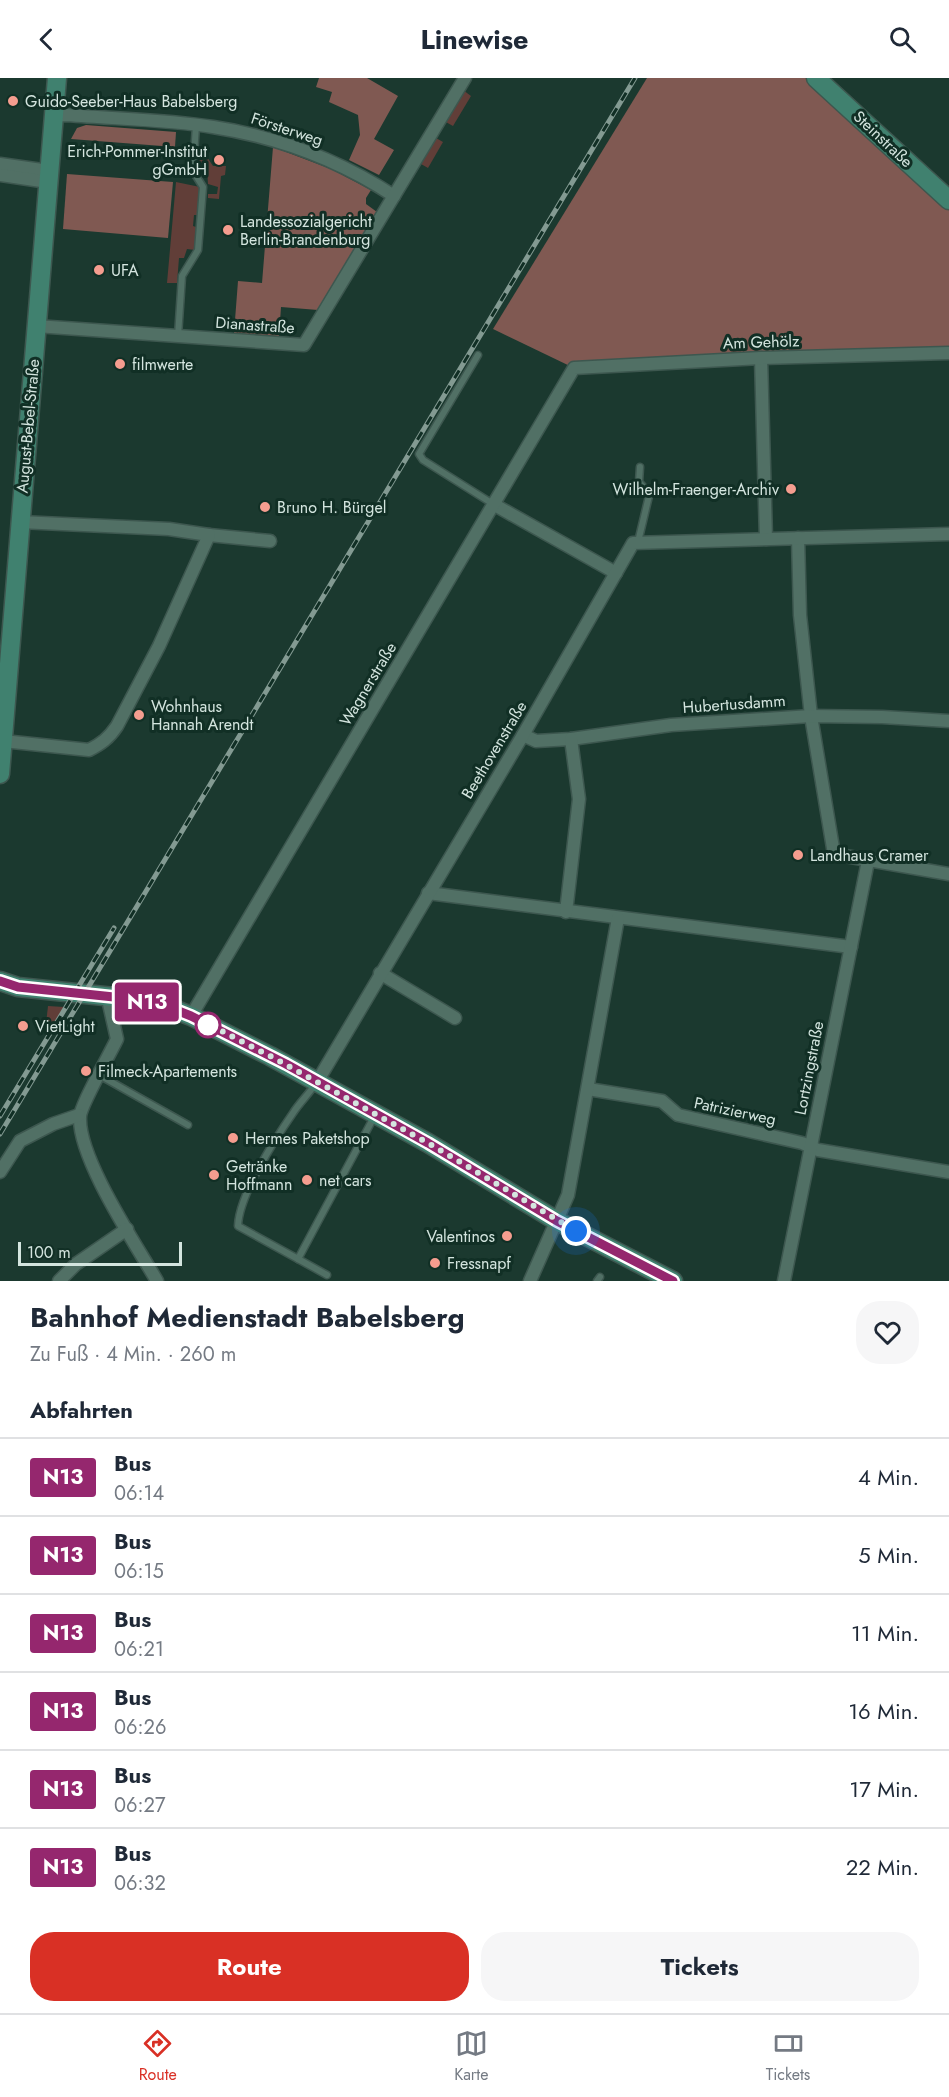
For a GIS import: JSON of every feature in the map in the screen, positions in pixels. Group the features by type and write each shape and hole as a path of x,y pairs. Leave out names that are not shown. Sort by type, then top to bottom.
{"street":[{"name":"August-Bebel-Straße","path":"0,774 57,78"},
{"name":"Dianastraße","path":"36,326 303,345 465,78"},
{"name":"Steinstraße","path":"816,78 949,200"},
{"name":"Försterweg","path":"54,116 67,115 196,125 252,134 302,149 343,167 394,196"},
{"path":"0,164 49,177"},
{"path":"0,175 49,177"},
{"name":"Am Gehölz","path":"574,368 761,358 949,353"},
{"path":"761,358 766,539"},
{"name":"Wagnerstraße","path":"191,1016 574,368"},
{"path":"493,504 616,573"},
{"path":"20,522 170,529 270,541"},
{"path":"635,543 949,534"},
{"path":"3,741 89,750 109,737 154,654 209,535"},
{"path":"798,538 800,615 811,716 834,854 949,874"},
{"name":"Beethovenstraße","path":"317,1082 635,543"},
{"name":"Hubertusdamm","path":"523,735 536,741 571,740 671,725 811,716 949,721"},
{"path":"566,912 579,799 571,740"},
{"name":"Lortzingstraße","path":"784,1281 868,861"},
{"path":"428,893 851,947"},
{"path":"530,1281 568,1195 618,918"},
{"path":"380,973 455,1018"},
{"path":"0,981 18,987 106,995 166,1006 191,1016 428,1143 557,1221 673,1281"},
{"path":"106,995 117,1039 79,1115 84,1146 98,1177 157,1281"},
{"name":"Patrizierweg","path":"588,1089 662,1101 678,1115 802,1143 818,1150 949,1172"},
{"path":"0,1172 20,1142 54,1124 79,1115"},
{"path":"59,1281 76,1263 127,1229"}],"lane":[{"path":"178,336 182,276 198,250 203,187 193,171 196,125"},
{"path":"478,355 419,454 423,460 493,504"},
{"path":"635,543 649,496 639,482 640,467"},
{"path":"99,1075 188,1125"},
{"path":"317,1082 292,1113 258,1170 242,1204 238,1226 327,1275"},
{"path":"298,1259 376,1114"}],"shaded area":[{"path":"319,78 367,78 398,96 374,139 394,150 379,175 349,160 360,135 358,115 329,102 332,92 316,87"},
{"path":"647,78 816,78 949,200 949,353 574,368 493,329"},
{"path":"463,90 471,96 453,126 444,121"},
{"path":"86,125 176,132 175,147 71,139 77,128"},
{"path":"436,138 443,142 428,168 421,164"},
{"path":"273,147 331,169 371,190 366,198 366,204 377,212 318,310 281,307 279,336 234,333 238,281 262,283"},
{"path":"197,155 207,157 213,166 226,166 225,175 221,176 219,199 208,198 208,194 217,194 218,187 208,184 207,169 201,169 202,163 196,162"},
{"path":"67,174 173,182 168,238 63,229"},
{"path":"176,182 200,187 197,215 194,215 193,226 196,227 195,250 187,249 184,258 179,258 177,283 167,283"},
{"path":"48,1006 64,1007 52,1027 46,1024"}],"railway":[{"path":"0,1134 635,78"},
{"path":"0,1116 114,928"}],"bus line":[{"name":"N13","path":"0,981 18,987 133,999 166,1006 191,1016 286,1064 428,1143 557,1221 673,1281"}],"place":[{"name":"Guido-Seeber-Haus Babelsberg","path":"13,101"},
{"name":"Erich-Pommer-Institut gGmbH","path":"219,160"},
{"name":"Landessozialgericht Berlin-Brandenburg","path":"228,230"},
{"name":"UFA","path":"99,270"},
{"name":"filmwerte","path":"120,364"},
{"name":"Wilhelm-Fraenger-Archiv","path":"791,489"},
{"name":"Bruno H. Bürgel","path":"265,507"},
{"name":"Wohnhaus Hannah Arendt","path":"139,715"},
{"name":"Landhaus Cramer","path":"798,855"},
{"name":"VietLight","path":"23,1026"},
{"name":"Filmeck-Apartements","path":"86,1071"},
{"name":"Hermes Paketshop","path":"233,1138"},
{"name":"Getränke Hoffmann","path":"214,1175"},
{"name":"net cars","path":"307,1180"},
{"name":"Valentinos","path":"507,1236"},
{"name":"Fressnapf","path":"435,1263"}],"route":[{"path":"208,1025 206,1023 428,1143 576,1231"}]}
